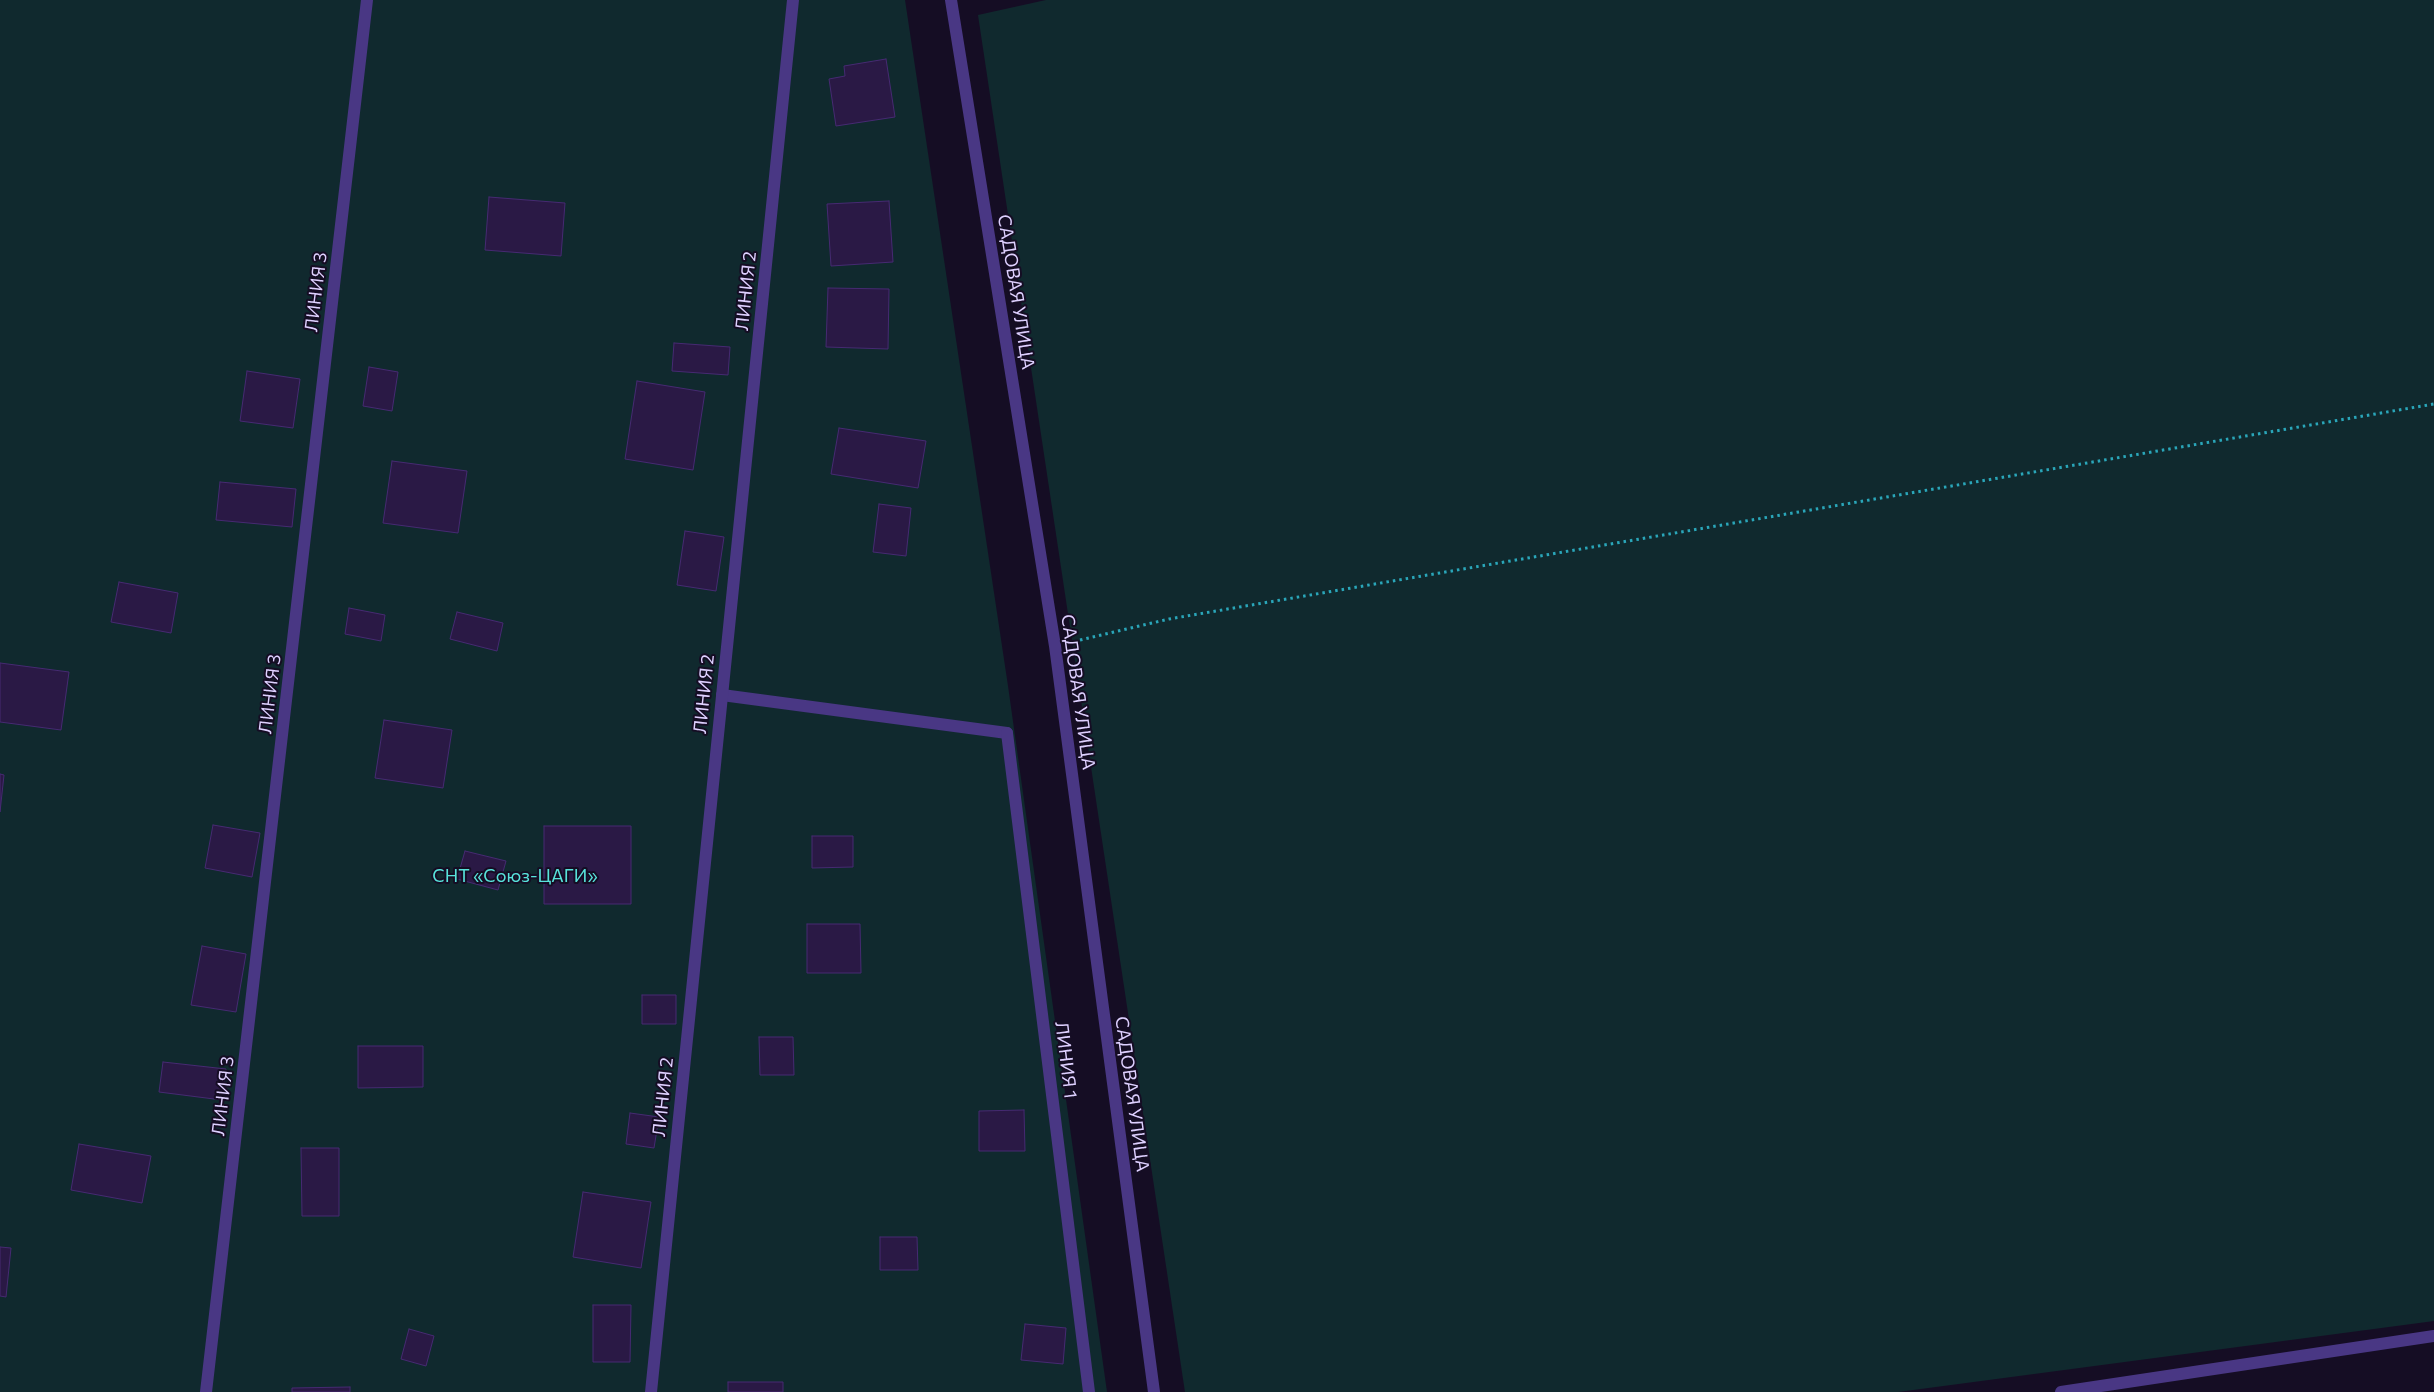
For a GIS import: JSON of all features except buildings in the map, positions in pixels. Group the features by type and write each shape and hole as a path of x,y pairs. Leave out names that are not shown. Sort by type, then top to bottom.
{"street":[{"name":"ЛИНИЯ 3","path":"206,1392 368,0"},
{"name":"ЛИНИЯ 2","path":"651,1392 794,0"},
{"name":"САДОВАЯ УЛИЦА","path":"951,0 1055,646 1154,1392"},
{"name":"ЛИНИЯ 1","path":"722,695 1007,733 1089,1392"},
{"path":"2061,1392 2434,1336"}],"path":[{"path":"1055,646 1179,617 2434,404"}],"green space":[{"name":"СНТ «Союз-ЦАГИ»","path":"0,0 905,0 1008,686 1107,1392 0,1392"},
{"path":"1046,0 2434,0 2434,1321 1898,1392 1185,1392 978,15"}]}
